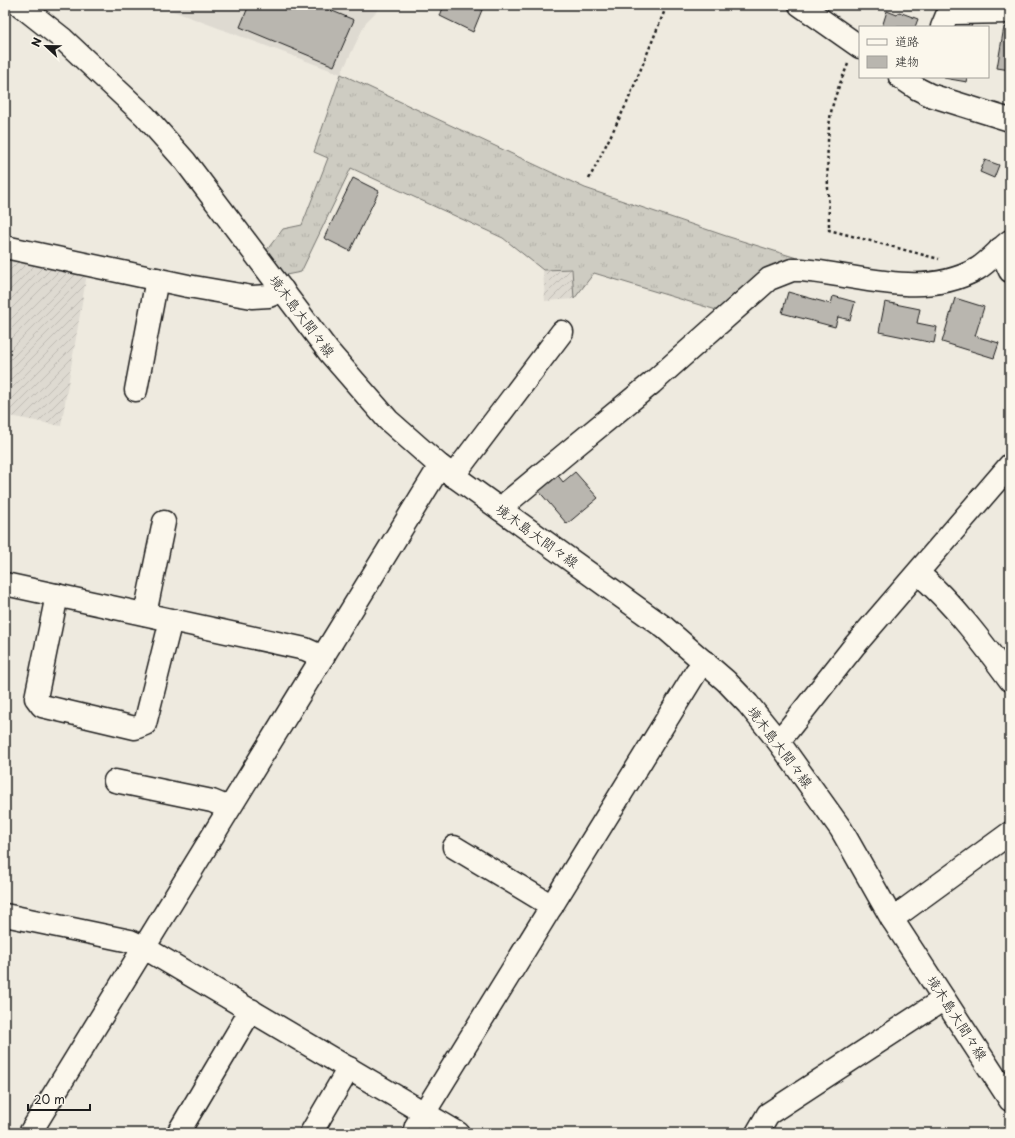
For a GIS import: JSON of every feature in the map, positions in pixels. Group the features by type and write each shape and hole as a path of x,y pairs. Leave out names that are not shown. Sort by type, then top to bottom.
{"street":[{"name":"境木島大間々線","path":"20,5 63,39 145,116 185,161 329,352 388,420 446,471 665,628 726,681 778,741 841,829 892,919 1010,1100"},
{"path":"800,5 859,47"},
{"path":"942,26 947,15 954,13 1010,12"},
{"path":"902,78 918,89 932,86 1010,120"},
{"path":"501,510 562,456 652,383 769,279 792,270 802,270 892,283 928,284 964,275 978,268 1005,245 1010,271"},
{"path":"5,247 157,279 252,297 269,296 283,290"},
{"path":"136,390 157,279"},
{"path":"30,1133 143,947 323,657 446,471 562,332"},
{"path":"778,741 855,645 1010,465"},
{"path":"145,614 164,522"},
{"path":"918,573 930,583 986,647 1010,680"},
{"path":"5,584 305,649 323,657"},
{"path":"57,595 36,698 42,706 135,728 145,724 171,620"},
{"path":"414,1133 416,1126 696,672 705,662"},
{"path":"115,781 212,801 230,808"},
{"path":"892,919 1010,833"},
{"path":"454,847 552,906"},
{"path":"5,915 130,941 143,947 458,1133"},
{"path":"757,1133 768,1114 944,999"},
{"path":"178,1133 251,1010"},
{"path":"311,1133 349,1068"}],"path":[{"path":"589,179 627,103 667,5"},
{"path":"859,47 841,80 830,118 828,158 829,230 942,260"}],"shaded area":[{"path":"157,5 383,5 366,22 341,74"},
{"path":"5,256 87,273 61,426 5,415"},
{"path":"572,269 574,299 545,301 543,270"}],"green space":[{"path":"341,74 585,188 726,236 813,263 723,312 594,273 574,299 572,269 543,270 503,238 351,168 301,272 286,275 266,251 283,229 302,225 328,158 314,152"}],"building":[{"path":"249,5 318,5 354,20 334,66 240,27"},
{"path":"444,5 484,5 473,32 440,16"},
{"path":"922,5 922,6 891,6"},
{"path":"887,11 897,15 899,12 918,19 915,26 882,26"},
{"path":"954,22 972,25 972,26 954,26"},
{"path":"1004,27 1010,28 1010,70 997,68"},
{"path":"944,78 968,78 967,82"},
{"path":"985,160 999,165 994,178 980,172"},
{"path":"353,178 379,191 350,251 324,238"},
{"path":"788,292 831,304 833,296 855,302 850,320 838,317 835,327 782,313"},
{"path":"955,298 984,307 975,336 999,343 994,358 942,342"},
{"path":"885,302 920,309 917,323 937,327 934,343 879,332"},
{"path":"575,472 598,498 567,524 537,489 556,473 563,482"}]}
